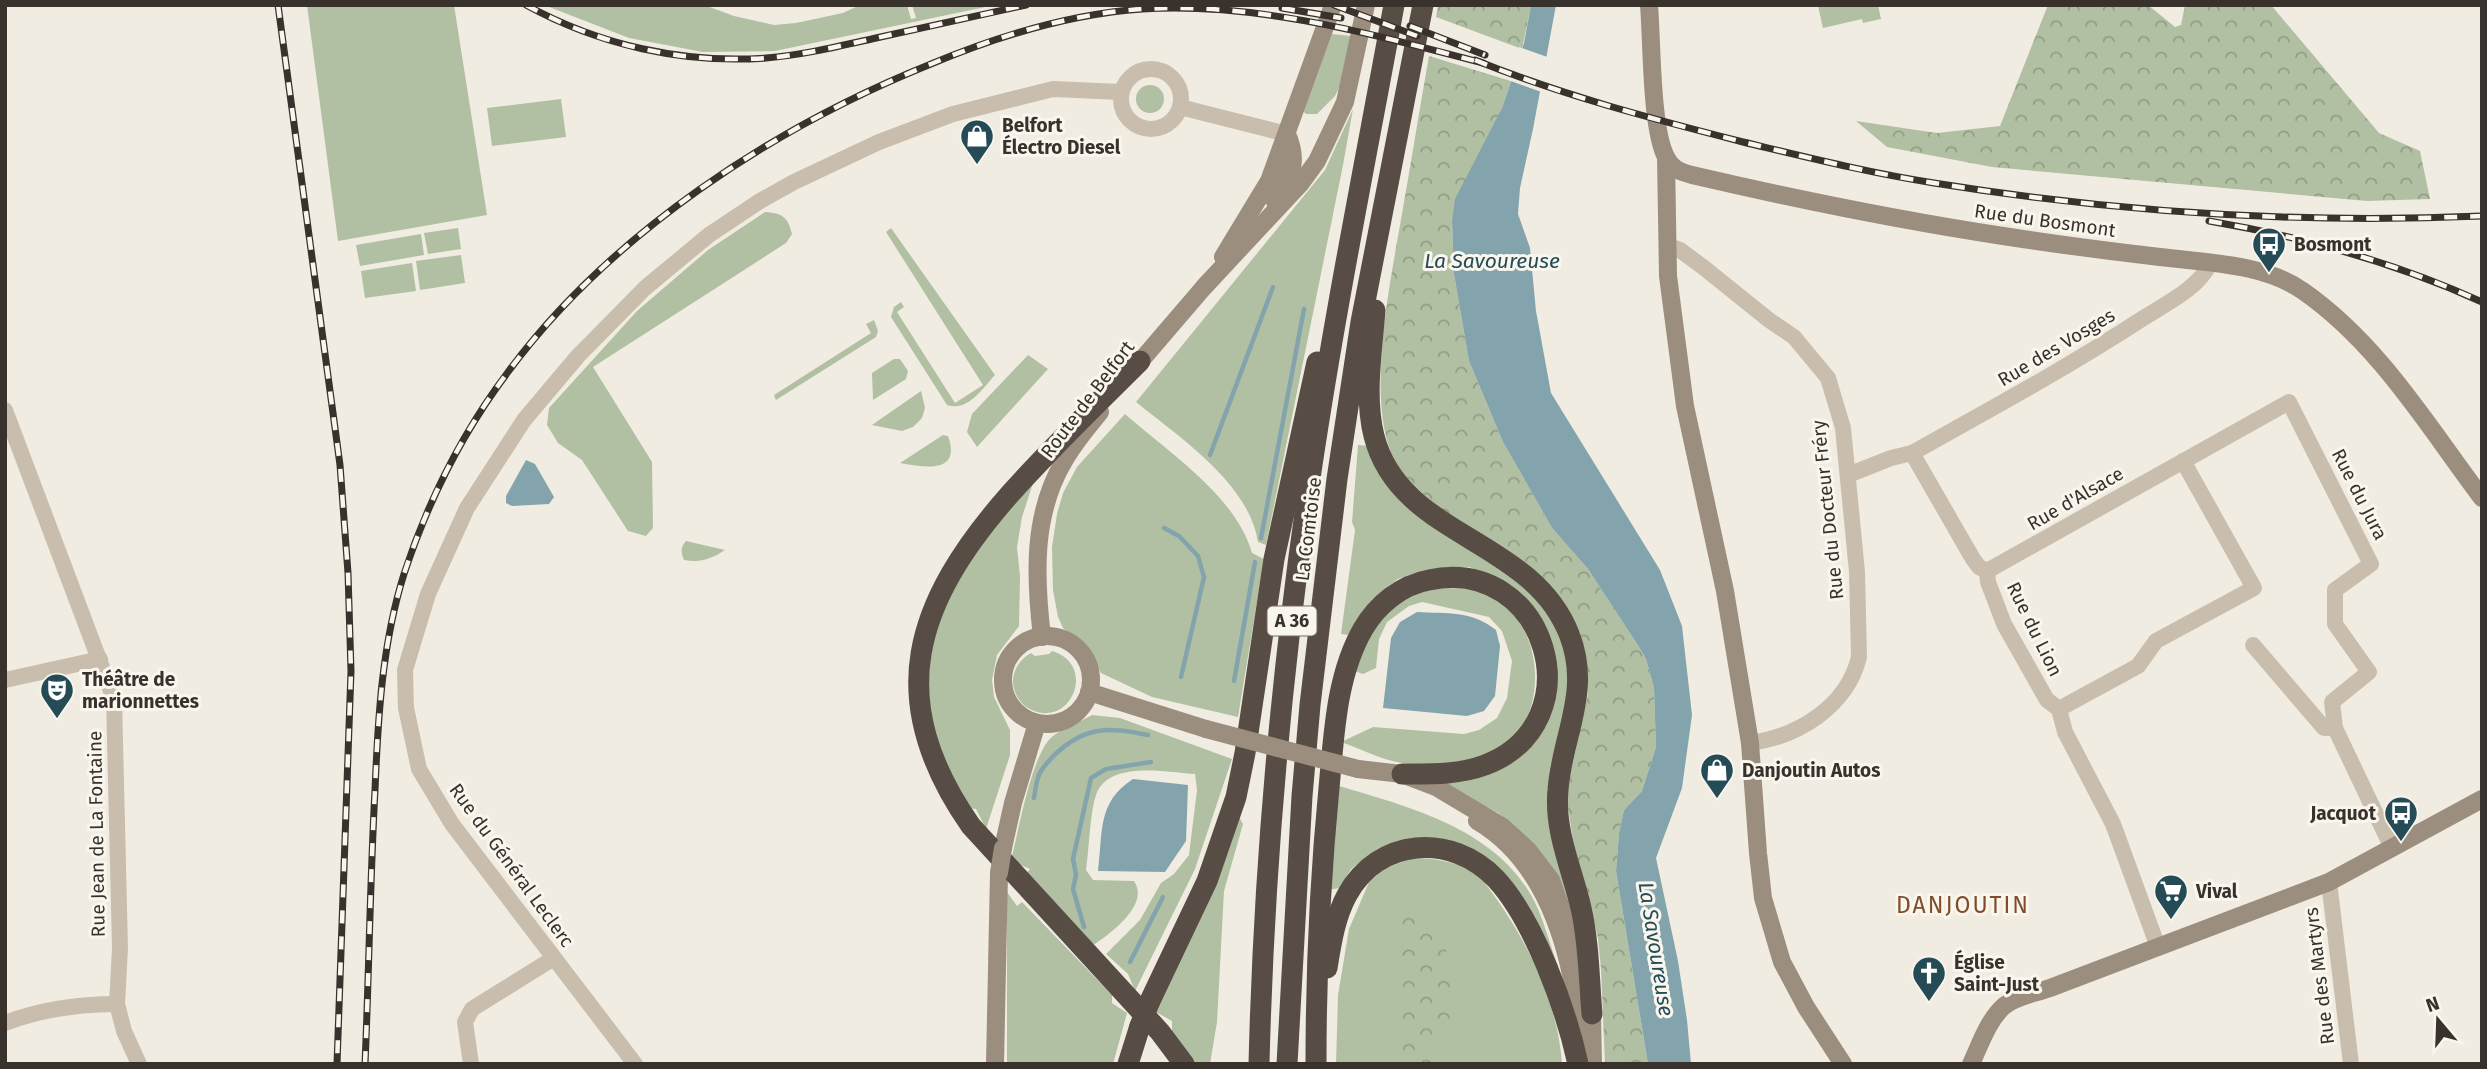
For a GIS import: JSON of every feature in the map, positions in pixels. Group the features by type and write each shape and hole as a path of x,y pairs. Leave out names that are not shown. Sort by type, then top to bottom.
{"highway":[{"name":"La Comtoise","path":"1259,1064 1269,863 1292,615 1312,463 1394,5"},
{"name":"La Comtoise","path":"1287,1064 1294,909 1310,705 1350,387 1423,5"},
{"path":"1128,1064 1149,1003 1207,881 1236,797 1277,546 1307,401 1361,183"},
{"path":"1381,226 1370,389 1372,424 1383,461 1394,479 1416,503 1507,561 1536,584 1560,615 1573,645 1578,695 1560,775 1557,809 1560,831 1585,926 1592,1014"},
{"path":"1140,361 992,514 958,560 936,600 922,642 918,697 931,756 948,793 971,826 1160,1032 1184,1064"},
{"path":"1316,1064 1317,939 1327,806 1340,697 1350,657 1370,619 1383,604 1404,589 1423,581 1445,577 1465,578 1494,587 1522,608 1535,625 1542,641 1548,669 1547,686 1537,719 1526,737 1512,750 1483,766 1454,773 1402,774"},
{"path":"1316,1064 1331,945 1346,895 1361,875 1382,858 1400,850 1423,846 1451,850 1471,859 1493,876 1511,899 1530,932 1555,988 1579,1064"}],"main road":[{"name":"Route de Belfort","path":"1204,287 1269,181 1333,5"},
{"name":"Route de Belfort","path":"1042,637 1037,587 1037,550 1047,499 1063,461 1140,361 1204,287 1301,183 1329,139 1345,102 1366,5"},
{"path":"1649,5 1655,108 1666,158 1668,276 1685,406 1725,591 1750,743 1763,898 1782,962 1806,1007 1843,1064"},
{"path":"1258,232 1293,167 1294,150 1287,134"},
{"name":"Rue du Bosmont","path":"1666,158 1681,172 1807,202 2004,236 2210,263 2270,274 2303,290 2362,343 2423,415 2482,498"},
{"path":"1042,637 1061,639 1083,656 1090,673 1089,692 1082,707 1069,718 1054,724 1037,723 1016,712 1007,698 1003,682 1006,666 1014,652 1027,642 1042,637"},
{"path":"1089,692 1206,729 1358,769 1452,807 1483,825 1529,870 1542,891 1559,935 1574,992 1579,1064"},
{"path":"995,1064 999,873 1016,791 1037,723"},
{"path":"1358,769 1402,774 1436,787 1503,827 1528,850 1551,880 1576,949 1592,1014 1593,1064"},
{"path":"1971,1064 1992,1021 2004,1006 2329,883 2482,799"}],"street":[{"path":"1143,69 1159,70 1167,73 1178,85 1181,93 1180,107 1170,122 1155,129 1147,129 1126,116 1122,109 1121,92 1135,73 1143,69"},
{"name":"Rue du Général Leclerc","path":"635,1064 452,824 419,769 406,708 405,670 428,594 467,509 524,420 578,356 645,288 709,235 794,182 879,142 953,114 1053,89 1121,92"},
{"path":"1180,107 1287,134"},
{"name":"Rue du Docteur Fréry","path":"1669,246 1680,250 1794,337 1828,378 1843,428 1859,607 1859,657 1856,670 1829,707 1803,726 1774,740 1750,743"},
{"name":"Rue des Vosges","path":"1848,475 1912,453 2095,350 2184,292 2207,271 2210,263"},
{"name":"Rue du Jura","path":"2183,461 2289,402 2371,564 2335,590 2335,624 2369,672 2332,702 2334,727"},
{"name":"Rue Jean de La Fontaine","path":"5,410 114,699 120,943 117,1004 124,1031 139,1064"},
{"name":"Rue du Lion","path":"1912,453 1973,559 1979,567 1987,571 1988,582 2004,624 2047,700 2059,709 2065,732 2113,824 2158,947"},
{"path":"2059,709 2138,666 2157,641 2254,588 2183,461"},
{"name":"Rue d'Alsace","path":"1987,571 2183,461"},
{"path":"2253,645 2324,728 2334,727 2392,848"},
{"path":"5,680 100,659"},
{"name":"Rue des Martyrs","path":"2329,883 2351,1064"},
{"path":"471,1064 465,1022 472,1009 554,958"},
{"path":"5,1023 55,1008 117,1004"}],"green space":[{"path":"307,5 454,5 487,215 338,241"},
{"path":"544,5 704,5 734,16 774,25 843,13 860,5 907,5 911,19 916,18 912,5 995,5 775,51 703,52 629,38"},
{"path":"1438,5 1531,5 1522,49 1436,17"},
{"path":"1878,5 1881,19 1863,23 1862,19 1823,28 1818,6"},
{"path":"2048,5 2148,5 2175,27 2181,25 2185,5 2271,5 2379,133 2420,151 2430,199 2367,201 1992,167 1887,147 1856,121 1937,133 2000,126"},
{"path":"1332,34 1351,36 1339,88 1335,96 1317,114 1306,114 1303,111"},
{"path":"1429,56 1511,81 1502,108 1452,221 1454,274 1469,361 1503,442 1552,528 1588,569 1639,647 1646,659 1654,688 1656,747 1642,791 1624,810 1616,871 1648,1064 1605,1064 1598,938 1573,840 1566,795 1588,693 1586,660 1581,642 1481,545 1407,479 1397,465 1387,439 1382,409 1383,339 1392,268"},
{"path":"1150,85 1160,89 1164,99 1160,109 1150,113 1140,109 1136,99 1140,89"},
{"path":"561,99 566,137 492,146 487,108"},
{"path":"1353,109 1266,545 1258,542 1252,520 1227,481 1191,446 1136,402 1325,170"},
{"path":"765,212 776,213 786,220 792,234 786,243 593,367 652,462 653,528 646,536 628,531 582,460 558,443 547,425 549,408 637,311 708,250"},
{"path":"458,228 461,249 428,254 424,233"},
{"path":"891,228 995,375 974,398 962,405 947,405 891,317 894,307 901,302 904,307 897,312 955,403 983,385 886,232"},
{"path":"421,234 424,255 360,266 356,245"},
{"path":"461,255 465,283 420,290 416,261"},
{"path":"412,263 416,291 365,298 361,271"},
{"path":"874,320 878,331 876,337 776,400 774,395 871,333 866,324"},
{"path":"1028,355 1048,369 977,447 967,432 972,414"},
{"path":"894,359 900,359 908,371 906,379 873,400 872,373"},
{"path":"921,391 925,408 922,418 913,427 902,431 872,425"},
{"path":"1125,414 1199,476 1231,513 1244,532 1252,553 1264,559 1238,717 1152,697 1101,673 1087,649 1063,628 1058,617 1053,590 1052,547 1063,493 1077,467"},
{"path":"943,435 948,436 951,449 950,457 945,463 938,466 919,466 900,463"},
{"path":"1358,445 1369,446 1383,479 1410,510 1522,581 1554,624 1566,656 1569,692 1556,746 1574,914 1513,824 1498,813 1442,784 1545,719 1536,613 1524,597 1490,574 1469,567 1442,568 1412,574 1398,579 1381,592 1363,611 1348,635 1341,634 1355,530 1352,522"},
{"path":"1037,471 1022,517 1017,547 1020,576 1019,626 997,655 992,680 994,697 1010,730 1010,755 986,829 976,809 966,808 926,719 933,628 965,557"},
{"path":"686,541 725,550 706,560 684,560 682,550"},
{"path":"1434,588 1482,592 1500,602 1514,615 1525,632 1535,671 1530,711 1521,729 1503,745 1484,756 1435,764 1394,762 1341,742 1373,727 1464,734 1479,730 1497,718 1507,698 1512,661 1502,631 1489,617 1422,602 1409,606 1387,622 1379,639 1376,668 1363,674 1354,671 1375,623 1406,598"},
{"path":"1052,651 1066,658 1073,668 1076,680 1074,692 1068,703 1058,710 1046,713 1032,710 1019,700 1013,684 1014,675 1020,662 1031,653 1035,656"},
{"path":"1092,715 1120,718 1232,759 1195,869 1135,991 1128,974 1106,954 1140,920 1161,883 1174,874 1189,855 1197,790 1195,774 1125,772 1103,784 1096,795 1086,870 1093,880 1134,881 1138,890 1137,899 1127,917 1095,944 1089,943 1026,874 1030,869 1014,862 1012,856 1033,774 1045,745 1057,733"},
{"path":"1339,786 1426,814 1454,826 1503,860 1523,882 1538,909 1559,970 1466,848 1368,856 1351,869 1340,888 1328,890"},
{"path":"1239,817 1243,824 1224,891 1217,1022 1210,1064 1195,1064 1172,1033 1172,1021 1156,1012"},
{"path":"1412,858 1452,863 1467,869 1478,876 1490,890 1510,919 1541,978 1555,1020 1562,1064 1336,1064 1338,995 1349,929 1369,882 1384,869"},
{"path":"1007,892 1017,906 1022,902 1112,995 1112,1003 1127,1013 1113,1064 1007,1064"},
{"path":"1418,907 1446,949 1457,1030 1439,1045 1433,1064 1400,1064 1399,920"}],"water":[{"name":"La Savoureuse","path":"1531,5 1556,5 1520,188 1518,214 1530,248 1536,311 1551,393 1660,570 1682,626 1692,715 1682,788 1656,858 1678,961 1691,1064 1648,1064 1616,871 1624,810 1642,791 1656,747 1654,688 1646,659 1588,569 1552,528 1503,442 1469,361 1454,274 1452,221 1455,199 1502,108 1524,43"},
{"path":"526,460 535,464 554,497 549,504 512,506 506,503 506,496"},
{"path":"1417,612 1468,616 1496,630 1500,646 1495,696 1484,711 1467,716 1383,708 1391,638 1400,622"},
{"path":"1133,779 1188,785 1186,841 1165,872 1098,871 1107,808 1121,788"}],"pier":[{"path":"1519,47 1550,58 1544,93 1508,80"}],"waterway":[{"path":"1210,455 1273,287"},
{"path":"1261,538 1304,309"},
{"path":"1164,528 1179,536 1198,556 1204,577 1181,677"},
{"path":"1234,681 1255,562"},
{"path":"1034,798 1041,771 1073,740 1104,730 1148,735"},
{"path":"1084,927 1073,889 1076,875 1073,859 1091,778 1106,769 1151,762"},
{"path":"1130,962 1163,897"}],"railway":[{"path":"278,5 340,465 348,573 351,671 337,1064"},
{"path":"526,5 583,31 642,49 704,58 735,59 808,52 1026,5"},
{"path":"1334,5 1417,36"},
{"path":"1282,8 1341,18"},
{"path":"365,1064 373,824 380,708 386,654 404,574 435,494 461,443 491,395 549,322 595,275 645,231 699,190 813,119 956,54 1061,21 1142,9 1229,10 1314,22 1483,63"},
{"path":"1410,26 1485,55"},
{"path":"1475,60 1574,95 1675,124 1838,164 1934,183 2070,202 2207,213 2345,218 2482,216"},
{"path":"2209,221 2313,243 2382,263 2482,302"}],"place":[{"name":"Belfort Électro Diesel","path":"977,166"},
{"name":"Bosmont","path":"2269,274"},
{"name":"Théâtre de marionnettes","path":"57,720"},
{"name":"Danjoutin Autos","path":"1717,800"},
{"name":"Jacquot","path":"2401,843"},
{"name":"Vival","path":"2171,921"},
{"name":"Église Saint-Just","path":"1929,1003"}],"district":[{"name":"DANJOUTIN","path":"1963,905"}]}
